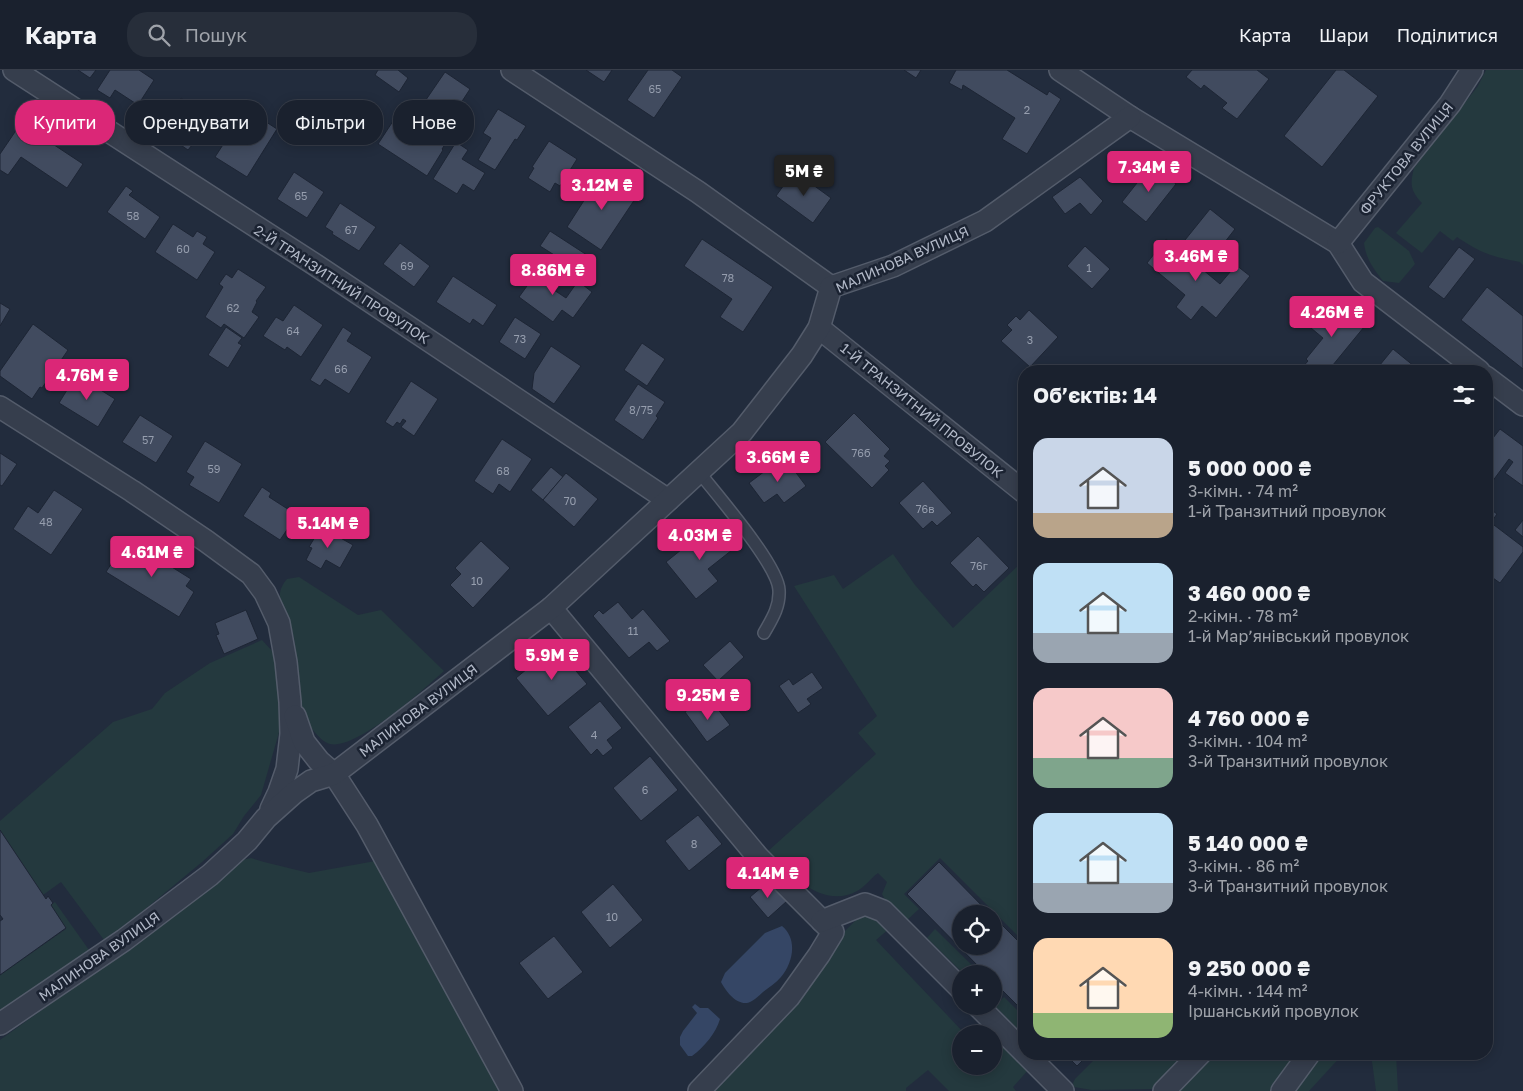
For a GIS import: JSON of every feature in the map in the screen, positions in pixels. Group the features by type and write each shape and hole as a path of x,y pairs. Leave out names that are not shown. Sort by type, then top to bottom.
{"street":[{"name":"2-Й ТРАНЗИТНИЙ ПРОВУЛОК","path":"14,70 314,264 668,500"},
{"path":"512,70 698,192 832,287"},
{"path":"1060,70 1130,117 1338,243 1363,282 1471,365"},
{"name":"ФРУКТОВА ВУЛИЦЯ","path":"1338,243 1450,104 1472,70"},
{"name":"МАЛИНОВА ВУЛИЦЯ","path":"0,1024 124,940 210,875 247,841 266,818 294,793 311,781 334,774 551,608 742,432 802,355 819,328 832,287 893,266 985,221 1130,117"},
{"name":"1-Й ТРАНЗИТНИЙ ПРОВУЛОК","path":"819,328 1018,487"},
{"path":"1493,382 1523,405"},
{"path":"0,408 132,491 251,574 265,593 279,623 286,662 291,734 287,769 280,792 266,818"},
{"path":"551,608 758,857 827,926"},
{"path":"290,702 304,742 319,761 334,774 367,825 512,1091"},
{"path":"699,1091 789,997 819,955 827,926 864,904 883,911 952,980"},
{"path":"987,1015 1018,1046"},
{"path":"1032,1060 1063,1091"},
{"path":"1164,1091 1194,1060"},
{"path":"1282,1091 1304,1060"}],"lane":[{"path":"699,472 768,562 779,588 777,611 764,633"}],"green space":[{"path":"1486,70 1523,70 1523,265 1520,262 1480,251 1457,237 1453,241 1440,231 1422,253 1396,233 1422,203 1412,187 1414,168 1478,86"},
{"path":"1378,227 1409,251 1415,264 1399,283 1383,281 1366,254 1364,243 1375,228"},
{"path":"893,554 915,585 953,628 1018,566 1018,936 1002,920 1002,905 987,905 940,858 904,894 919,909 905,922 888,905 882,894 887,882 878,873 857,891 845,896 832,896 820,893 796,879 767,852 876,754 858,733 877,716 794,586 834,575 843,589"},
{"path":"299,577 358,615 381,610 444,671 406,704 373,728 356,738 342,743 330,744 325,742 307,722 300,705 296,686 294,638 280,601 282,586 287,579"},
{"path":"262,640 274,653 280,687 282,722 261,795 244,816 233,834 137,916 104,940 61,882 43,895 0,830 0,821 113,722 152,709 165,693 210,663"},
{"path":"251,858 309,873 381,860 515,1091 0,1091 0,1040 174,915 242,860"},
{"path":"55,902 89,950 0,1012 0,975 66,929 51,905"},
{"path":"872,915 890,928 876,940 956,1025 952,1025 952,1075 1002,1075 1002,1042 1029,1069 1013,1087 1016,1091 949,1091 928,1070 906,1088 906,1091 713,1091 845,931 858,918"},
{"path":"935,929 952,946 952,955 962,955 972,965 955,965 927,938"},
{"path":"1004,997 1018,1011 1018,1029 1002,1013 1002,999"},
{"path":"1094,1060 1187,1060 1161,1085 1152,1089 1092,1090 1074,1087 1075,1079"},
{"path":"1209,1060 1293,1060 1272,1091 1176,1091"},
{"path":"1311,1060 1337,1060 1309,1091 1289,1091"},
{"path":"1372,1060 1396,1060 1398,1091 1376,1091"}],"water":[{"path":"782,926 787,931 792,944 791,958 785,971 777,981 751,1001 743,1003 735,999 728,993 721,982 725,973 765,933"},
{"path":"695,1004 700,1008 708,1008 720,1019 713,1034 705,1044 692,1056 688,1056 680,1045 680,1037 697,1013 692,1007"}],"building":[{"path":"78,70 96,70 90,78"},
{"path":"110,70 139,70 154,80 141,100 130,100 115,90 110,98 97,90"},
{"path":"378,70 398,70 408,78 399,92 375,75"},
{"path":"586,70 612,70 604,82"},
{"path":"648,70 672,70 682,77 654,118 627,100"},
{"path":"904,70 921,70 916,78"},
{"path":"956,70 1007,70 1047,95 1049,91 1061,99 1027,154 1002,139 1015,118 963,85 962,90 949,83"},
{"path":"1192,70 1257,70 1269,79 1237,119 1222,108 1227,103 1204,85 1201,89 1186,77"},
{"path":"1336,70 1344,70 1378,96 1322,167 1284,136"},
{"path":"445,72 470,89 463,100 426,100"},
{"path":"498,109 526,126 517,140 515,139 495,170 478,160 491,138 483,133"},
{"path":"393,121 393,145 444,146 427,176 380,145 383,145 383,136"},
{"path":"267,123 277,129 267,145"},
{"path":"15,132 15,145 54,145 83,164 67,188 21,157 8,175 0,170 0,154"},
{"path":"549,141 577,159 560,186 555,183 550,192 528,178 534,168 532,167"},
{"path":"181,145 192,145 188,150"},
{"path":"223,145 267,145 247,177 215,157"},
{"path":"454,145 460,145 468,150 462,159 485,173 474,191 463,184 457,194 433,179"},
{"path":"1152,164 1176,184 1146,222 1122,202"},
{"path":"794,171 831,198 813,223 776,196"},
{"path":"294,172 324,192 307,218 277,199"},
{"path":"601,174 616,184 619,179 631,187 627,194 635,199 601,250 567,227"},
{"path":"1080,177 1103,201 1091,215 1080,203 1065,214 1052,197"},
{"path":"126,186 133,191 129,195 160,217 145,239 107,212"},
{"path":"340,203 376,227 359,251 332,234 333,232 325,227"},
{"path":"1210,209 1235,229 1207,265 1181,245"},
{"path":"173,224 193,237 197,231 207,237 203,244 215,252 197,280 155,252"},
{"path":"550,231 590,257 581,272 540,246"},
{"path":"702,239 773,287 743,332 720,317 732,299 684,266"},
{"path":"1166,239 1220,284 1236,265 1250,276 1216,318 1202,306 1191,320 1176,307 1185,295 1147,263"},
{"path":"400,243 430,266 414,287 383,264"},
{"path":"1085,246 1110,269 1092,289 1067,266"},
{"path":"1459,247 1475,259 1444,299 1428,287"},
{"path":"543,264 557,273 548,286 566,298 578,281 592,292 573,318 562,310 553,322 519,297"},
{"path":"238,269 266,287 256,301 252,312 259,317 244,338 224,324 221,328 205,317 223,287 219,284 226,274 232,278"},
{"path":"453,276 497,305 483,326 473,319 470,324 436,302"},
{"path":"1487,287 1523,316 1523,369 1461,320"},
{"path":"1333,301 1364,327 1333,365 1304,365 1308,361 1306,359 1323,338 1311,328"},
{"path":"0,303 10,309 0,326"},
{"path":"294,305 323,325 301,357 287,347 285,350 263,336 276,317 283,321"},
{"path":"1029,310 1058,337 1032,365 1028,365 1001,341 1012,330 1007,325 1016,316 1020,320"},
{"path":"515,317 541,334 525,359 499,342"},
{"path":"33,324 68,350 42,388 40,387 32,399 0,376 0,371"},
{"path":"226,327 242,338 238,343 242,345 228,368 208,355"},
{"path":"343,327 352,333 347,341 372,357 349,394 325,379 320,386 310,380"},
{"path":"642,343 665,359 647,386 624,370"},
{"path":"551,346 581,366 554,404 532,389 534,373"},
{"path":"1393,349 1413,365 1380,365"},
{"path":"75,377 81,381 83,379 115,399 98,427 59,403"},
{"path":"411,381 438,399 414,436 401,427 406,421 403,419 400,424 397,422 393,427 385,422"},
{"path":"638,384 665,402 656,416 658,418 643,440 614,420"},
{"path":"854,413 890,449 884,456 890,461 885,466 889,470 872,488 825,442"},
{"path":"140,415 173,436 156,463 122,442"},
{"path":"1500,429 1523,446 1523,486 1505,473 1513,462 1509,459 1493,481 1493,438"},
{"path":"502,439 532,459 510,492 499,484 493,494 474,481"},
{"path":"205,441 242,464 219,503 189,485 194,477 186,472"},
{"path":"0,453 17,464 2,486 0,485"},
{"path":"777,462 781,467 788,462 806,486 784,503 777,494 764,503 749,483"},
{"path":"551,467 563,477 543,500 531,490"},
{"path":"566,473 598,499 574,527 543,500"},
{"path":"923,481 952,513 937,526 932,521 923,529 899,503"},
{"path":"262,487 271,493 269,497 297,515 280,540 243,516"},
{"path":"54,490 83,509 51,555 13,529 28,506 38,513"},
{"path":"1493,511 1497,514 1493,520"},
{"path":"1523,520 1523,537 1515,530"},
{"path":"712,525 732,550 708,569 718,581 696,599 666,562"},
{"path":"1494,525 1523,547 1523,552 1500,583 1493,578"},
{"path":"321,527 353,545 340,568 326,560 321,569 306,560 312,548 309,547"},
{"path":"978,536 1009,568 984,592 976,584 973,587 950,563"},
{"path":"127,539 191,579 186,586 194,592 179,617 106,572"},
{"path":"481,541 510,568 473,608 450,585 461,574 455,568"},
{"path":"618,602 632,619 643,609 670,641 657,651 649,642 629,658 593,616 599,610 603,614"},
{"path":"246,610 258,639 224,654 216,635 219,634 215,623"},
{"path":"730,641 744,657 718,681 703,665"},
{"path":"555,646 587,684 548,716 516,678"},
{"path":"812,672 823,688 807,699 811,704 798,713 779,686 789,679 793,685"},
{"path":"600,701 622,728 607,740 613,748 603,756 597,749 591,755 568,727"},
{"path":"698,702 705,711 714,704 730,725 707,742 685,712"},
{"path":"650,756 678,790 641,821 613,788"},
{"path":"698,815 722,844 689,871 665,841"},
{"path":"0,830 46,899 48,896 53,903 51,905 66,928 0,975 0,921 3,919 0,915"},
{"path":"939,862 981,905 952,905 952,940 907,894"},
{"path":"769,881 787,901 768,918 750,897"},
{"path":"613,884 643,920 610,948 581,912"},
{"path":"1002,925 1018,941 1018,1006 1002,990 1002,965 977,965 967,955 1002,955"},
{"path":"554,936 583,972 548,999 519,963"},
{"path":"1071,1060 1083,1060 1077,1066"}]}
